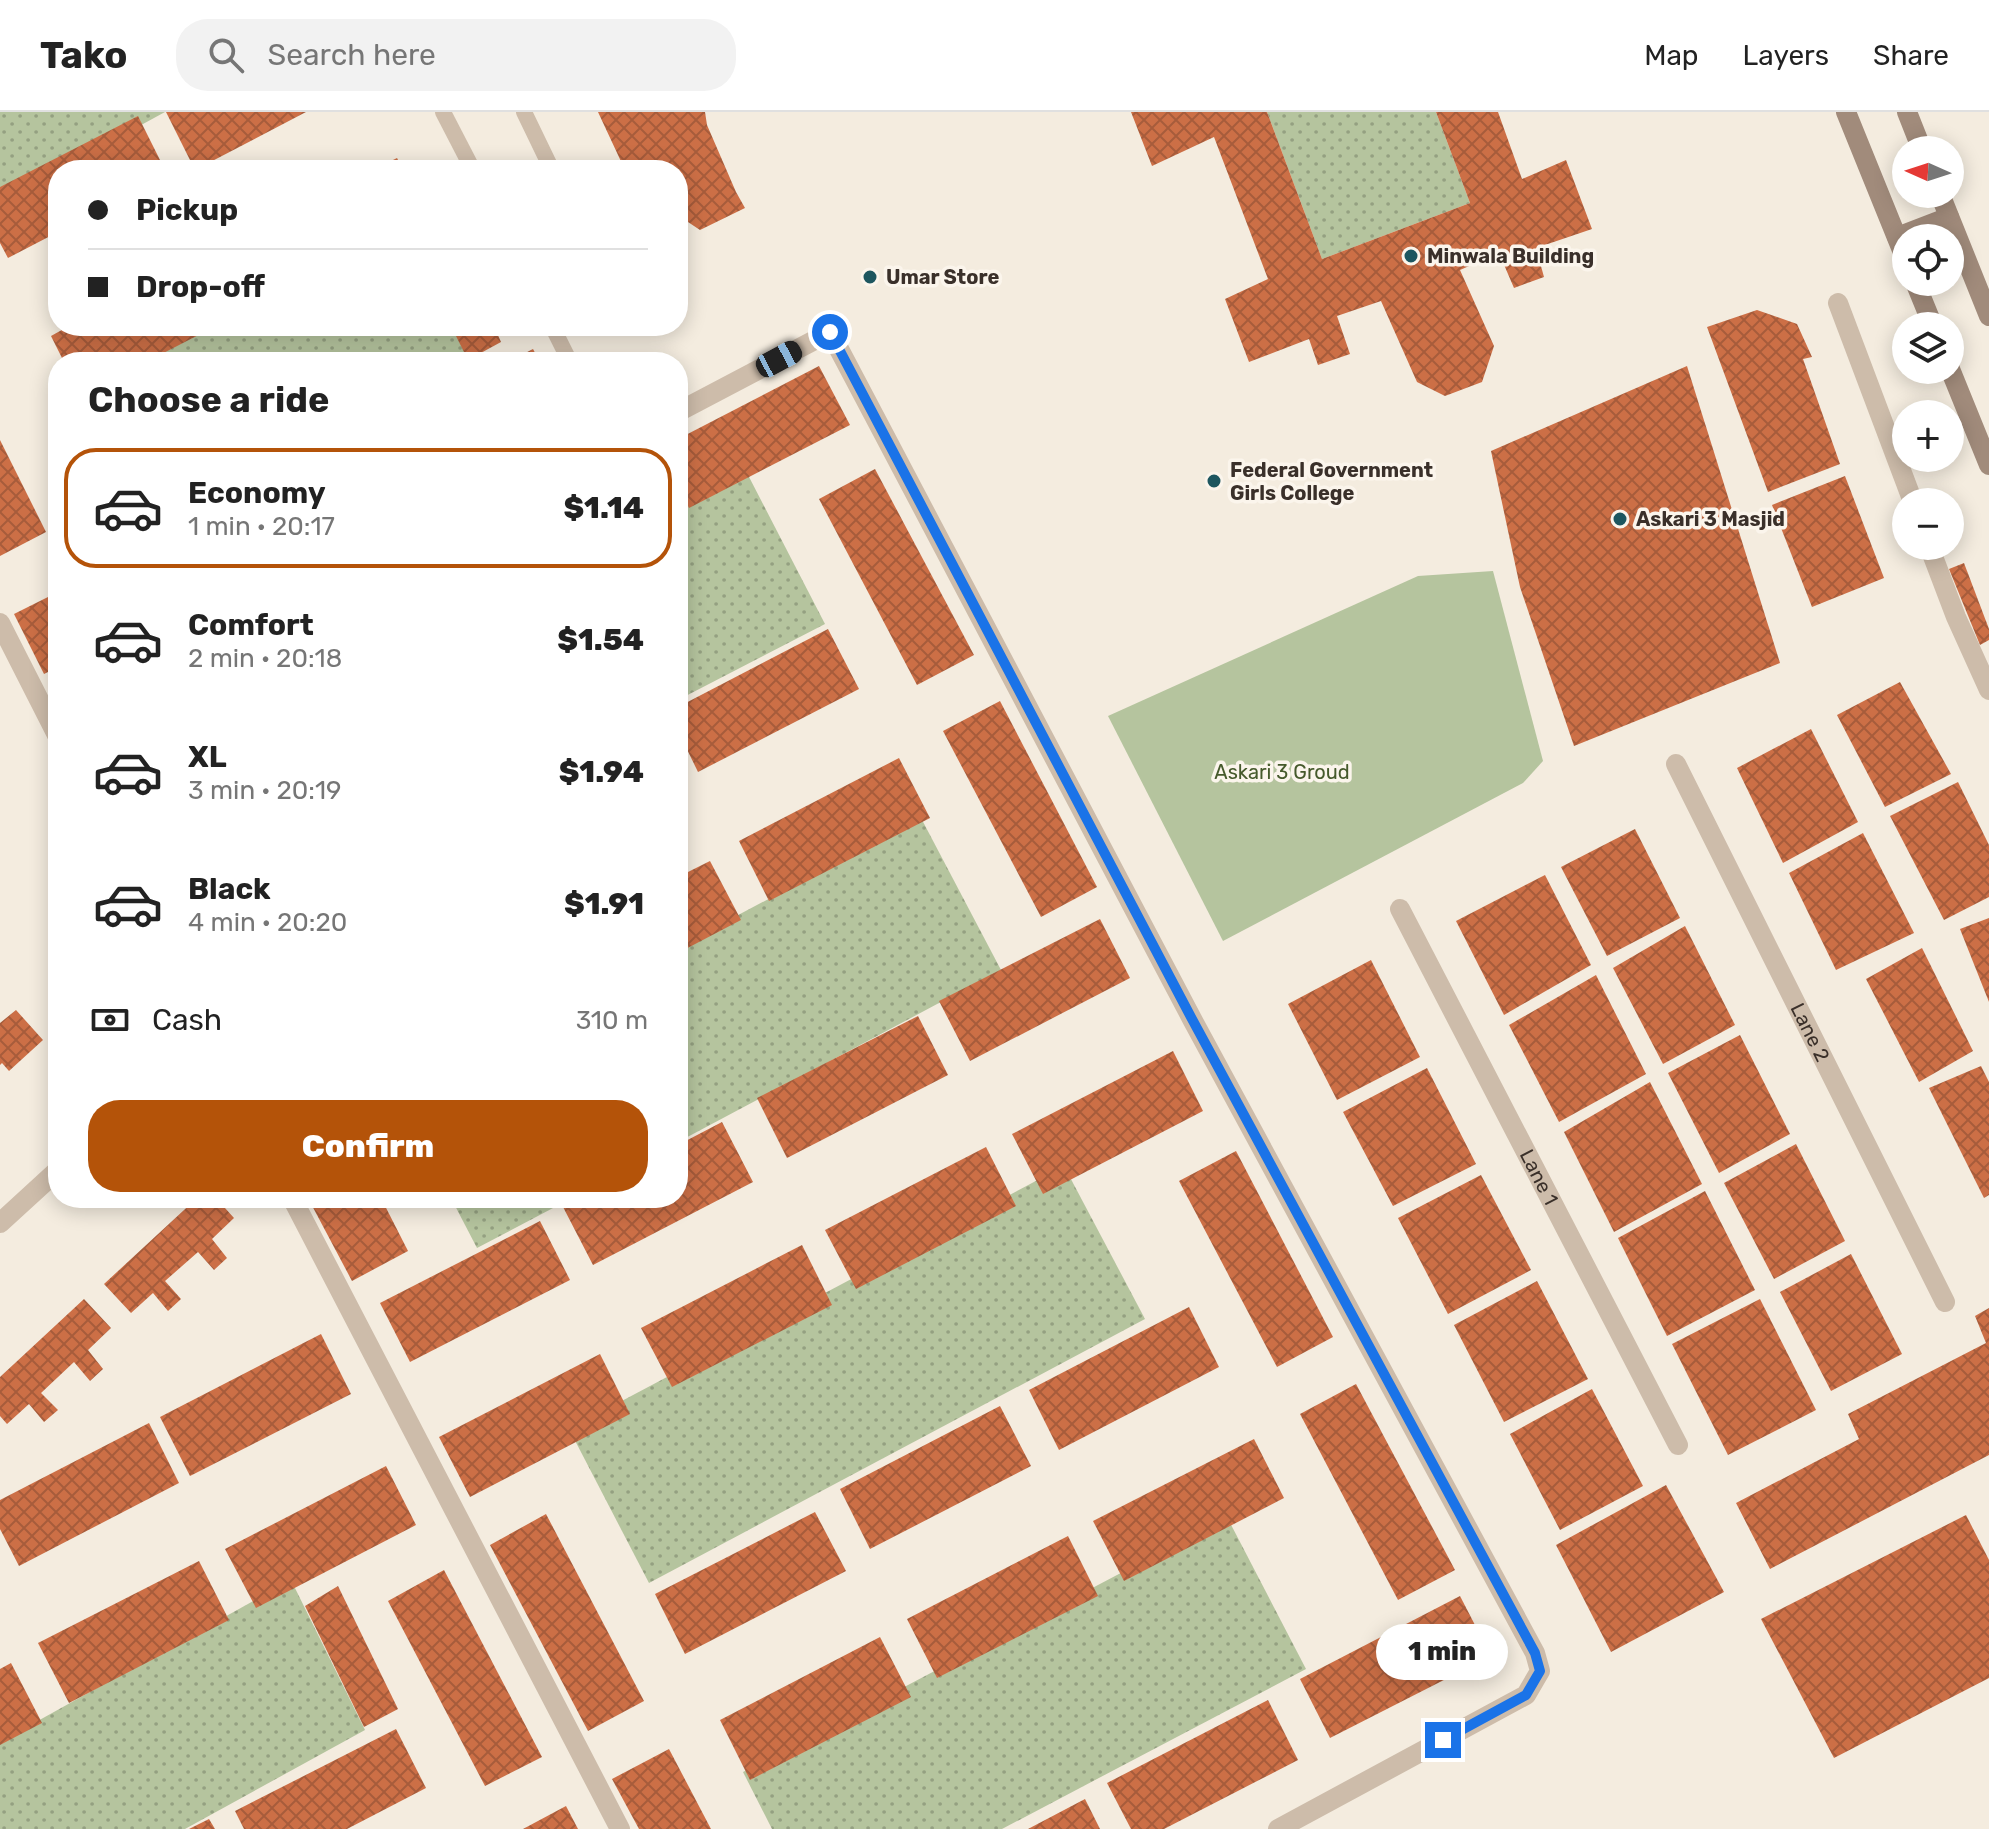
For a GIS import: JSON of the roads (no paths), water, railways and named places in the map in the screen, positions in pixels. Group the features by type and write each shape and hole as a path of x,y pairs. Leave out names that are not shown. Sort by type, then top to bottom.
{"main road":[{"path":"1846,112 1892,225"},
{"path":"1907,112 1916,136"},
{"path":"1945,208 1989,316"},
{"path":"1931,224 1949,217"},
{"path":"1956,384 1989,465"}],"street":[{"path":"1838,303 1908,488"},
{"path":"688,407 830,332 1192,1019 1535,1653 1540,1671 1526,1695 1278,1829"},
{"path":"1934,560 1989,690"},
{"path":"0,623 48,717"},
{"name":"Lane 2","path":"1676,764 1945,1302"},
{"name":"Lane 1","path":"1400,909 1678,1445"},
{"path":"0,1223 48,1179"},
{"path":"297,1208 620,1829"}],"lane":[{"path":"443,112 468,160"},
{"path":"524,112 547,160"}],"place":[{"name":"Minwala Building","path":"1411,256"},
{"name":"Umar Store","path":"870,277"},
{"name":"Federal Government Girls College","path":"1214,481"},
{"name":"Askari 3 Masjid","path":"1620,519"}],"park label":[{"name":"Askari 3 Groud","path":"1282,772"}]}
